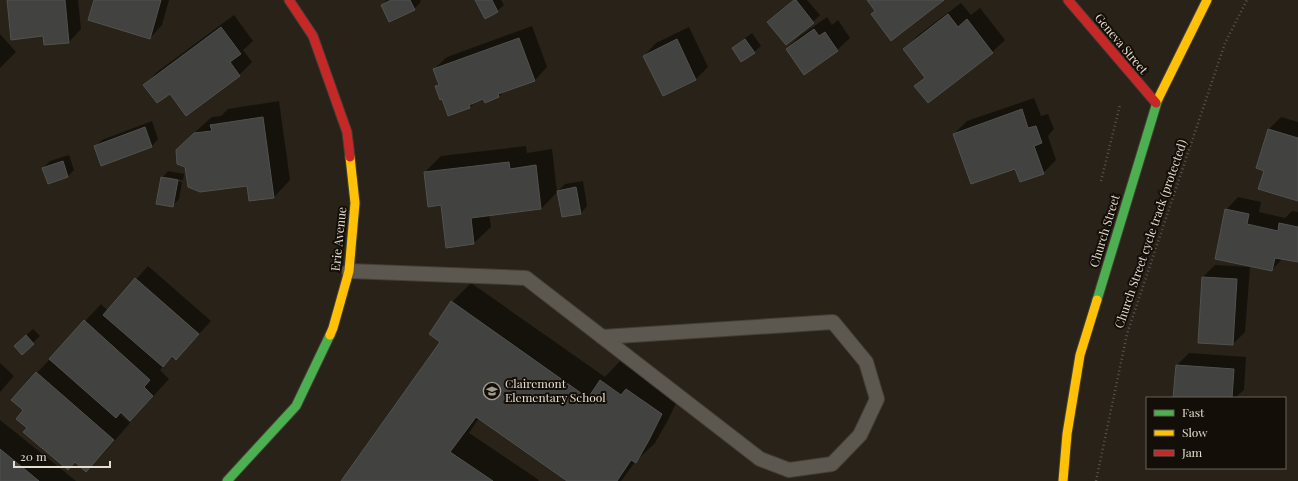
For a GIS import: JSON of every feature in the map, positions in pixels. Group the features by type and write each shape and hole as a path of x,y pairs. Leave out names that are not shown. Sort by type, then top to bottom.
{"street":[{"name":"Erie Avenue","path":"227,481 296,406 333,328 349,271 355,203 348,132 313,36 289,0"},
{"name":"Geneva Street","path":"1068,0 1156,103"},
{"name":"Church Street","path":"1063,481 1067,434 1080,354 1156,103 1207,0"}],"lane":[{"path":"349,271 526,278 760,460 790,470 832,464 860,435 877,399 866,362 833,322 602,336"}],"path":[{"name":"Church Street cycle track (protected)","path":"1096,481 1127,334 1225,43 1247,0"}],"building":[{"path":"7,0 65,0 69,43 44,45 43,36 11,40"},
{"path":"94,0 161,0 150,39 88,20"},
{"path":"391,0 410,0 415,10 389,22 381,5"},
{"path":"475,0 492,0 498,12 485,19"},
{"path":"794,0 796,0 814,23 786,45 767,22"},
{"path":"867,0 944,0 891,41 871,14 875,11"},
{"path":"948,14 958,27 967,19 993,53 928,103 914,86 925,78 903,49"},
{"path":"221,27 241,54 230,62 240,76 186,116 170,94 157,103 143,85"},
{"path":"814,29 819,36 825,32 838,51 804,75 786,49"},
{"path":"519,38 535,81 498,94 499,97 485,103 483,99 469,105 470,108 448,116 442,99 440,100 435,86 439,85 433,69"},
{"path":"677,39 696,80 663,96 643,56"},
{"path":"745,39 755,53 741,62 732,48"},
{"path":"1022,109 1028,128 1036,126 1042,143 1034,146 1044,174 1020,182 1015,169 971,184 953,134"},
{"path":"263,117 274,198 249,201 247,186 200,192 188,187 185,167 177,164 176,150 194,133 212,131 210,125"},
{"path":"145,127 152,147 101,166 94,146"},
{"path":"1268,129 1298,138 1298,201 1258,189 1264,171 1256,168"},
{"path":"63,161 68,177 48,184 42,168"},
{"path":"509,162 510,169 536,165 541,209 471,218 474,244 446,248 441,205 428,207 424,172"},
{"path":"161,177 178,180 173,207 156,204"},
{"path":"576,187 581,214 562,217 557,191"},
{"path":"1225,209 1249,214 1247,224 1278,231 1279,223 1298,227 1298,262 1275,258 1272,271 1215,259"},
{"path":"1202,277 1237,279 1233,345 1198,343"},
{"path":"135,278 199,334 176,360 172,356 163,367 103,315"},
{"name":"Clairemont Elementary School","path":"451,301 588,398 600,380 621,395 626,389 662,414 636,463 631,460 617,481 567,481 476,417 450,452 493,481 341,481 440,342 429,334"},
{"path":"84,320 150,380 144,387 153,396 130,421 121,412 116,418 49,359"},
{"path":"26,335 34,344 22,355 14,346"},
{"path":"1176,365 1234,369 1232,397 1173,397"},
{"path":"36,372 114,440 86,472 75,462 68,470 23,432 27,428 16,419 23,410 11,400"},
{"path":"0,449 39,481 0,481"}],"traffic: fast":[{"path":"1097,300 1158,99"},
{"path":"227,481 296,406 330,335"}],"traffic: slow":[{"path":"1158,99 1207,0"},
{"path":"330,335 349,271 355,203 350,157"},
{"path":"1063,481 1067,434 1080,355 1097,300"}],"traffic: jam":[{"path":"289,0 313,36 347,132 350,157"},
{"path":"1068,0 1156,103"}],"place":[{"name":"Clairemont Elementary School","path":"492,391"}]}
